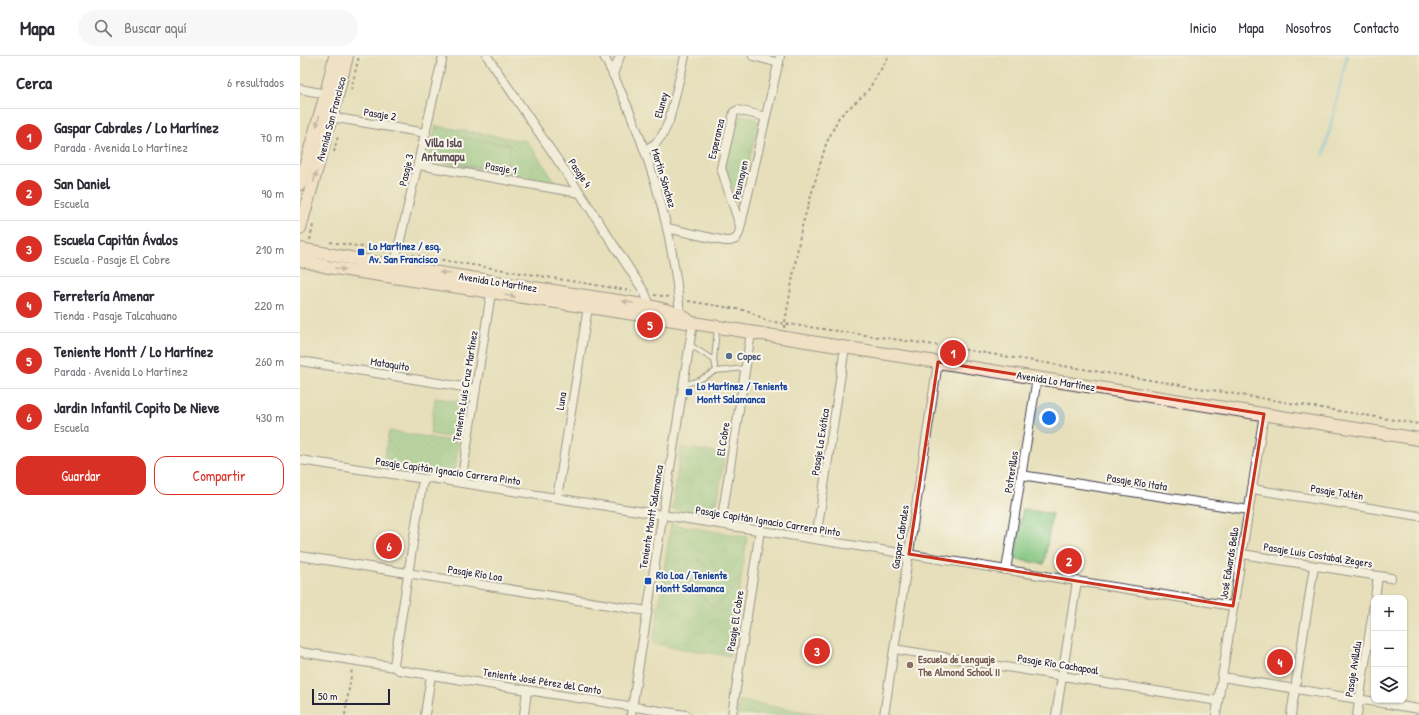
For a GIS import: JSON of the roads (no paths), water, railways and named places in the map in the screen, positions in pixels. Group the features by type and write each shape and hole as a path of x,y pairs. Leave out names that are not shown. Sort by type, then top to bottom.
{"main road":[{"name":"Avenida San Francisco","path":"300,184 326,94 335,56"},
{"name":"Avenida San Francisco","path":"300,228 332,118 347,56"},
{"name":"Avenida Lo Martínez","path":"300,249 394,266 661,308 680,314 693,323"},
{"name":"Avenida Lo Martínez","path":"300,260 328,267 693,323 1419,439"}],"street":[{"name":"Pasaje 3","path":"394,266 443,56"},
{"name":"Pasaje 4","path":"488,56 580,193 644,293 650,306"},
{"name":"Martín Sánchez","path":"604,56 613,74 644,150 661,202 667,228 679,299 680,314"},
{"path":"613,74 620,56"},
{"name":"Eluney","path":"644,150 656,143 666,128 685,56"},
{"path":"753,56 780,59"},
{"name":"Peumayen","path":"667,228 730,241 736,239 780,59"},
{"path":"300,89 326,94"},
{"name":"Esperanza","path":"740,227 721,168 734,112 738,110 766,117"},
{"name":"Pasaje 2","path":"332,118 426,133"},
{"name":"Pasaje 1","path":"419,164 580,193"},
{"name":"Teniente Luis Cruz Martínez","path":"461,483 491,293"},
{"name":"Luna","path":"557,498 588,308"},
{"name":"Teniente Montt Salamanca","path":"632,711 693,323"},
{"name":"El Cobre","path":"721,524 751,333"},
{"name":"Pasaje La Exótica","path":"816,539 845,348"},
{"name":"Mataquito","path":"300,361 476,388"},
{"name":"Gaspar Cabrales","path":"884,715 938,362"},
{"name":"Potrerillos","path":"1006,570 1037,378"},
{"name":"José Edwards Bello","path":"1216,715 1264,414"},
{"name":"Pasaje Capitán Ignacio Carrera Pinto","path":"300,460 425,479 431,478 1233,606"},
{"name":"Pasaje Río Itata","path":"1021,475 1249,510"},
{"path":"395,667 394,665 422,485 425,479"},
{"name":"Pasaje Toltén","path":"1252,489 1419,516"},
{"name":"Pasaje El Cobre","path":"732,715 760,530"},
{"name":"Pasaje Luis Costabal Zegers","path":"1242,554 1391,578"},
{"name":"Pasaje Río Loa","path":"300,556 647,611"},
{"path":"1291,715 1314,566"},
{"path":"1375,595 1378,576"},
{"path":"1056,715 1077,581"},
{"name":"Pasaje Avillalu","path":"1357,715 1371,623"},
{"name":"Pasaje Río Cachapoal","path":"894,649 1218,701"},
{"name":"Teniente José Pérez del Canto","path":"300,652 395,667 399,670 527,690 632,711 686,715"},
{"path":"425,715 431,675"},
{"path":"1222,678 1419,709"},
{"path":"524,715 527,690"}],"lane":[{"path":"716,371 714,360 717,327"},
{"path":"689,345 714,360"},
{"path":"683,385 699,380 716,371 746,368"}],"waterway":[{"path":"1324,154 1347,56"}],"place":[{"name":"Lo Martínez / esq. Av. San Francisco","path":"361,252"},
{"name":"Teniente Montt / Lo Martínez","path":"650,325"},
{"name":"Gaspar Cabrales / Lo Martínez","path":"953,353"},
{"name":"Copec","path":"729,356"},
{"name":"Lo Martínez / Teniente Montt Salamanca","path":"689,392"},
{"name":"Jardin Infantil Copito De Nieve","path":"389,546"},
{"name":"San Daniel","path":"1069,561"},
{"name":"Río Loa / Teniente Montt Salamanca","path":"648,581"},
{"name":"Escuela Capitán Ávalos","path":"817,651"},
{"name":"Ferretería Amenar","path":"1280,662"},
{"name":"Escuela de Lenguaje The Almond School II","path":"910,665"}],"district":[{"name":"Villa Isla Antumapu","path":"443,150"}]}
